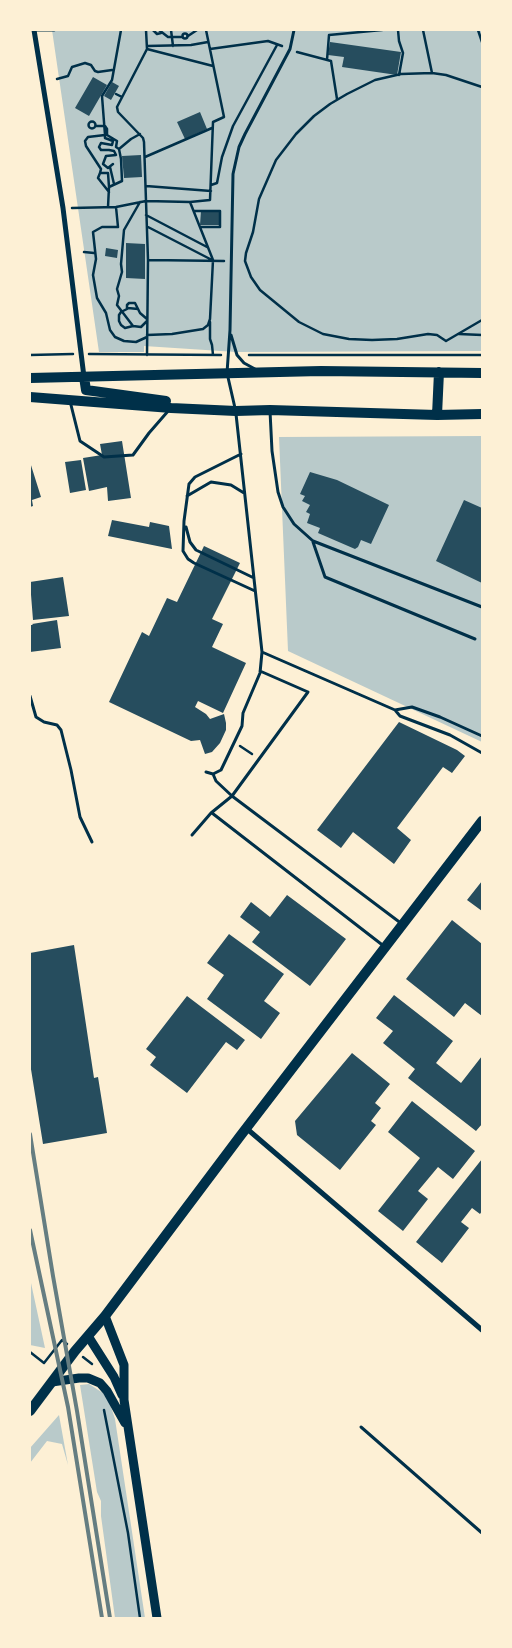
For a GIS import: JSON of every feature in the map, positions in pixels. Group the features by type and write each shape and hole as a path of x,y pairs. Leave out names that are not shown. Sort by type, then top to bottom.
{"main road":[{"path":"30,378 322,370 482,373"},
{"path":"437,415 439,372"},
{"path":"84,377 86,390 236,411"},
{"path":"30,397 236,411 270,410 437,415 482,414"},
{"path":"30,1411 105,1316 246,1128 482,821"},
{"path":"105,1316 124,1365 124,1400 157,1618"},
{"path":"88,1336 114,1376 124,1400"},
{"path":"52,1382 79,1378 95,1380 104,1387 128,1427"}],"street":[{"path":"34,30 63,208 84,377"},
{"path":"246,1128 482,1330"}],"lane":[{"path":"34,30 54,30"},
{"path":"206,772 213,774 221,770 242,726 244,713 260,671 262,652 236,411 227,373 230,330 232,184 239,147 250,122 290,49 294,30"},
{"path":"230,330 237,355 252,368 263,372"},
{"path":"69,400 80,441 104,457 133,455 171,408"},
{"path":"270,410 272,451 278,492 283,506 294,524 313,541 482,607"},
{"path":"241,454 195,477 189,484 184,521 183,551 188,558 256,592"},
{"path":"187,496 211,482 232,485 245,493"},
{"path":"184,521 190,542 196,550 254,578"},
{"path":"313,541 325,577 475,639"},
{"path":"262,652 395,710 400,716 450,735 482,753"},
{"path":"192,835 212,812 232,796 308,692 260,671"},
{"path":"30,696 36,717 44,722 57,725 61,730 72,770 80,817 92,842"},
{"path":"395,710 412,707 482,736"},
{"path":"213,774 216,781 232,796 402,924"},
{"path":"212,812 385,947"},
{"path":"361,1427 482,1533"}],"path":[{"path":"113,164 106,168 104,166 105,156 116,155 113,150 101,150 99,147 101,143 113,144 105,135 102,96 112,80 112,70 118,53 122,30"},
{"path":"146,30 147,48 117,109 140,134 144,142 148,260 147,355"},
{"path":"153,30 157,34 162,33"},
{"path":"159,30 168,37 188,36 197,30"},
{"path":"171,30 173,46"},
{"path":"182,30 183,36"},
{"path":"63,208 116,207 146,201 190,202 210,200 213,122 224,116 206,30"},
{"path":"327,60 329,35 382,30"},
{"path":"398,30 403,53 399,75"},
{"path":"423,30 432,73"},
{"path":"478,30 482,42"},
{"path":"147,48 208,42"},
{"path":"211,185 217,183 224,152 233,126 277,45"},
{"path":"147,48 213,66"},
{"path":"57,78 68,76 72,67 85,63 91,65 96,72 112,70"},
{"path":"482,87 432,73 399,75 375,80 338,98 314,116 285,147 269,175 259,198 253,232 245,261 251,277 260,290 299,322 323,334 349,339 372,340 397,339 428,334 446,341 482,320"},
{"path":"116,94 122,97"},
{"path":"96,126 104,126"},
{"path":"104,126 107,129 107,135 117,141 116,147 119,149 121,159 122,181 109,186"},
{"path":"145,157 212,128"},
{"path":"119,149 140,134"},
{"path":"105,135 88,137 85,143 100,169 98,178 109,192"},
{"path":"109,145 109,150"},
{"path":"110,167 114,184"},
{"path":"100,173 108,172 108,207"},
{"path":"146,186 211,191"},
{"path":"133,326 117,305 119,299 117,289 122,272 124,230 140,202"},
{"path":"190,202 213,260 210,319 210,339 213,355"},
{"path":"116,207 118,227"},
{"path":"194,211 220,211 220,227 200,227"},
{"path":"146,215 208,247"},
{"path":"147,226 213,260"},
{"path":"124,230 118,227 102,227 93,232 96,258 93,275 97,298 106,313 113,335 120,340 139,342 147,335 200,330 208,326 210,319"},
{"path":"84,252 94,253"},
{"path":"148,260 245,261"},
{"path":"128,308 127,304 131,302 136,305 140,313 148,320"},
{"path":"138,309 128,308 121,312 119,318 121,325 128,328 133,326 141,327 148,320"},
{"path":"457,334 482,335"},
{"path":"30,355 228,355"},
{"path":"237,355 482,355"},
{"path":"30,1352 44,1363 62,1340"},
{"path":"76,1351 96,1368"},
{"path":"103,1403 128,1533 140,1618"}],"shaded area":[{"path":"52,30 482,30 482,351 236,352 144,346 144,352 99,352"},
{"path":"482,436 482,742 288,651 279,437"},
{"path":"30,1277 31,1283 45,1348 30,1345"},
{"path":"89,1384 103,1393 110,1404 115,1419 145,1618 115,1618 101,1516 101,1501 97,1492 80,1385"},
{"path":"59,1415 68,1465 62,1444 47,1441 30,1463 30,1448"}],"building":[{"path":"330,42 401,52 397,75 342,67 344,57 328,55"},
{"path":"93,77 107,85 89,116 75,108"},
{"path":"112,82 119,86 111,100 104,96"},
{"path":"200,112 207,129 185,139 177,122"},
{"path":"141,155 142,177 124,178 122,156"},
{"path":"201,211 219,211 219,225 200,225"},
{"path":"126,243 145,244 145,279 126,278"},
{"path":"106,248 118,250 117,258 105,256"},
{"path":"122,441 131,498 108,501 107,487 89,491 83,458 102,455 100,444"},
{"path":"81,460 86,490 70,493 65,462"},
{"path":"30,462 41,497 32,500 33,506 30,507"},
{"path":"310,472 337,480 389,505 371,544 361,540 355,549 318,533 320,528 307,523 310,514 306,512 310,505 302,501 305,496 300,494"},
{"path":"464,500 482,508 482,583 436,561"},
{"path":"112,520 149,527 150,522 169,526 172,549 108,536"},
{"path":"204,546 240,563 212,619 223,624 212,647 246,663 223,713 198,701 195,707 210,719 224,714 226,723 226,730 220,743 212,752 205,754 200,740 191,741 109,702 142,632 149,636 167,598 177,602"},
{"path":"63,577 69,616 33,620 30,582"},
{"path":"57,620 61,648 30,652 30,625"},
{"path":"399,722 457,750 465,756 452,773 443,767 397,828 411,840 394,864 353,832 341,848 317,830"},
{"path":"482,881 482,911 467,900"},
{"path":"287,895 346,939 310,986 252,942 260,932 240,917 251,902 270,917"},
{"path":"452,920 482,944 482,1016 465,1003 454,1017 406,979"},
{"path":"229,934 284,974 264,1001 280,1013 261,1039 207,999 224,975 207,963"},
{"path":"74,945 94,1078 98,1077 107,1133 43,1144 30,1063 30,953"},
{"path":"394,995 453,1041 436,1063 461,1083 482,1056 482,1124 476,1131 408,1078 415,1069 383,1043 393,1031 376,1018"},
{"path":"187,996 245,1040 237,1050 226,1042 187,1093 150,1065 156,1057 146,1049"},
{"path":"352,1053 390,1084 375,1103 381,1108 371,1121 376,1125 340,1170 297,1135 295,1121"},
{"path":"412,1101 475,1151 453,1179 438,1167 418,1191 428,1199 403,1231 378,1211 420,1158 388,1132"},
{"path":"482,1159 482,1211 480,1214 472,1208 461,1222 469,1228 442,1263 416,1242"}],"railway":[{"path":"30,1134 110,1618"},
{"path":"30,1230 68,1407 102,1618"}]}
